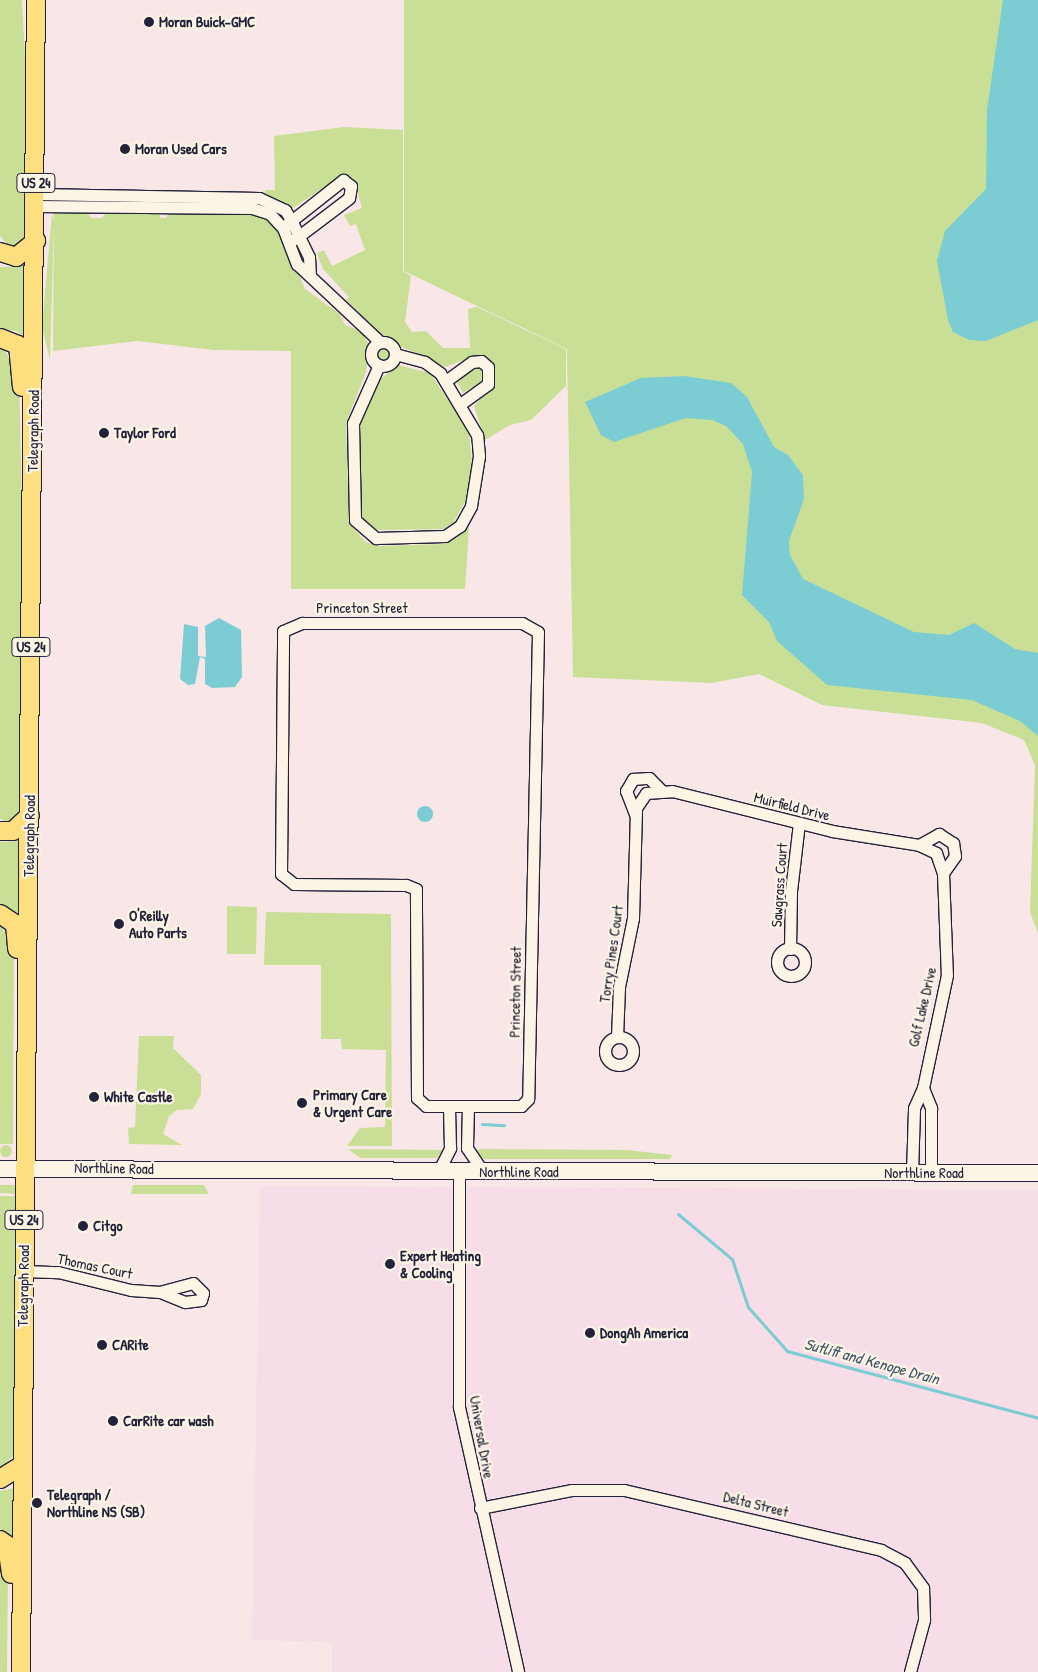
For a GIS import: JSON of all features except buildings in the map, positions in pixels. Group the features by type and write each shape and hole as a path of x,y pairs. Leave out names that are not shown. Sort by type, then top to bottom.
{"main road":[{"path":"27,0 36,62"},
{"name":"Telegraph Road","path":"21,1672 24,1133 30,815 36,241 36,0"},
{"path":"0,252 16,257 36,241"},
{"path":"0,338 15,342 21,354 21,484 32,534"},
{"path":"0,831 13,831 30,815"},
{"path":"0,914 12,918 17,931 16,1106 24,1133"},
{"name":"Northline Road","path":"0,1169 1038,1173"},
{"path":"0,1479 22,1466"},
{"path":"0,1540 11,1558 11,1672"}],"street":[{"path":"287,224 343,180 351,186 350,198 289,243"},
{"path":"36,200 162,202 259,198 285,210 289,243 297,264 380,342 390,344 395,354 424,362 447,380 462,403 474,427 479,456 467,516 456,529 440,538 369,535 353,511 353,423 379,365"},
{"path":"287,224 300,236 310,276"},
{"path":"379,365 371,353 380,342"},
{"path":"379,365 390,363 395,354"},
{"path":"447,380 476,360 488,367 488,384 462,403"},
{"name":"Princeton Street","path":"522,623 538,632 528,1099 521,1106 468,1106 426,1106 417,1098 416,889 406,885 294,884 281,874 282,639 287,627 294,624 522,623"},
{"name":"Muirfield Drive","path":"635,814 626,791 633,779 649,778 660,789 799,823 920,845 936,853 943,873"},
{"path":"635,814 639,798 660,789"},
{"name":"Torry Pines Court","path":"617,1037 619,987 633,918 635,814"},
{"name":"Sawgrass Court","path":"790,949 790,891 799,823"},
{"path":"920,845 939,834 953,843 955,856 943,873"},
{"name":"Golf Lake Drive","path":"912,1173 914,1108 923,1088 947,975 943,873"},
{"path":"923,1088 931,1108 931,1173"},
{"path":"438,1172 450,1148 449,1106"},
{"path":"468,1106 467,1148 483,1172"},
{"name":"Universal Drive","path":"459,1172 459,1407 518,1672"},
{"name":"Thomas Court","path":"24,1271 58,1272 131,1290 160,1292"},
{"name":"Delta Street","path":"480,1508 572,1490 624,1490 880,1550 905,1563 923,1588 924,1620 910,1672"}],"shaded area":[{"path":"260,1186 1038,1190 1038,1672 332,1672 332,1642 252,1640"}],"green space":[{"path":"0,0 22,0 27,94 26,236 18,247 10,248 0,236"},
{"path":"404,0 1038,0 1038,933 1030,912 1035,765 1024,740 982,723 822,705 759,674 712,683 573,677 567,349 404,271"},
{"path":"344,127 403,130 403,271 411,276 405,322 412,332 426,331 443,348 470,348 468,309 477,307 566,349 566,386 531,420 510,425 485,440 474,406 493,385 493,363 477,355 445,367 387,340 346,300 349,297 323,269 317,253 324,250 332,266 365,250 356,224 350,226 344,215 362,208 356,187 338,178 290,210 264,197 265,190 275,190 274,136"},
{"path":"237,210 263,215 281,231 305,289 340,314 345,325 361,331 369,345 366,372 346,423 349,524 366,542 379,546 443,544 469,527 465,589 291,589 291,351 214,350 137,341 53,351 54,211 86,211 91,218 102,218 107,212 159,212 160,218 166,218 170,212"},
{"path":"52,213 54,221 50,360 42,327"},
{"path":"26,266 25,338 16,331 0,329 0,267"},
{"path":"4,349 19,375 23,557 21,811 8,824 0,818 0,350"},
{"path":"386,349 389,350 389,360 382,361 379,360 378,353 379,350"},
{"path":"398,365 430,373 469,431 472,464 466,500 453,523 443,529 376,530 362,520 359,510 361,420 378,381"},
{"path":"474,367 484,370 483,381 463,393 457,382"},
{"path":"20,841 20,914 0,903 0,842"},
{"path":"227,906 257,907 256,954 227,954"},
{"path":"266,912 391,914 392,1146 347,1146 360,1128 385,1127 386,1050 342,1049 341,1039 321,1039 321,965 264,965"},
{"path":"0,924 14,950 13,1144 0,1144"},
{"path":"139,1036 174,1036 173,1048 201,1075 201,1094 193,1109 177,1110 169,1116 163,1134 182,1145 129,1144 128,1128 135,1127"},
{"path":"6,1145 12,1151 6,1157 0,1151"},
{"path":"348,1149 443,1150 437,1158 360,1158"},
{"path":"474,1150 627,1150 672,1155 670,1159 484,1159"},
{"path":"0,1185 14,1185 18,1194 0,1193"},
{"path":"133,1185 204,1185 209,1194 131,1194"},
{"path":"0,1196 18,1196 15,1454 0,1469"},
{"path":"14,1488 14,1537 0,1529 0,1491"},
{"path":"0,1554 8,1572 7,1672 0,1672"}],"water":[{"path":"1003,0 1038,0 1038,320 986,341 969,340 953,332 948,320 937,261 945,231 986,189 987,110"},
{"path":"684,376 731,383 747,397 774,447 788,455 803,475 804,499 789,541 790,555 803,579 914,632 949,635 974,623 1015,649 1038,653 1038,736 1020,721 972,700 827,685 777,641 769,622 742,595 752,472 743,444 726,426 712,420 686,418 614,442 601,435 585,402 641,378"},
{"path":"219,618 241,630 242,677 235,687 212,688 205,684 205,659 200,657 195,684 188,685 180,679 184,624 198,627 198,656 206,657 205,626"},
{"path":"425,806 431,808 433,814 431,820 425,822 419,820 417,814 419,808"}],"waterway":[{"name":"Sutliff and Kenope Drain","path":"482,1124 504,1125"},
{"name":"Sutliff and Kenope Drain","path":"678,1214 732,1259 748,1307 787,1351 1038,1418"}],"place":[{"name":"Moran Buick-GMC","path":"149,22"},
{"name":"Moran Used Cars","path":"125,149"},
{"name":"Taylor Ford","path":"104,433"},
{"name":"O'Reilly Auto Parts","path":"119,924"},
{"name":"White Castle","path":"94,1097"},
{"name":"Primary Care & Urgent Care","path":"302,1103"},
{"name":"Citgo","path":"83,1226"},
{"name":"Expert Heating & Cooling","path":"390,1264"},
{"name":"DongAh America","path":"590,1333"},
{"name":"CARite","path":"102,1345"},
{"name":"CarRite car wash","path":"113,1421"},
{"name":"Telegraph / Northline NS (SB)","path":"37,1503"}]}
